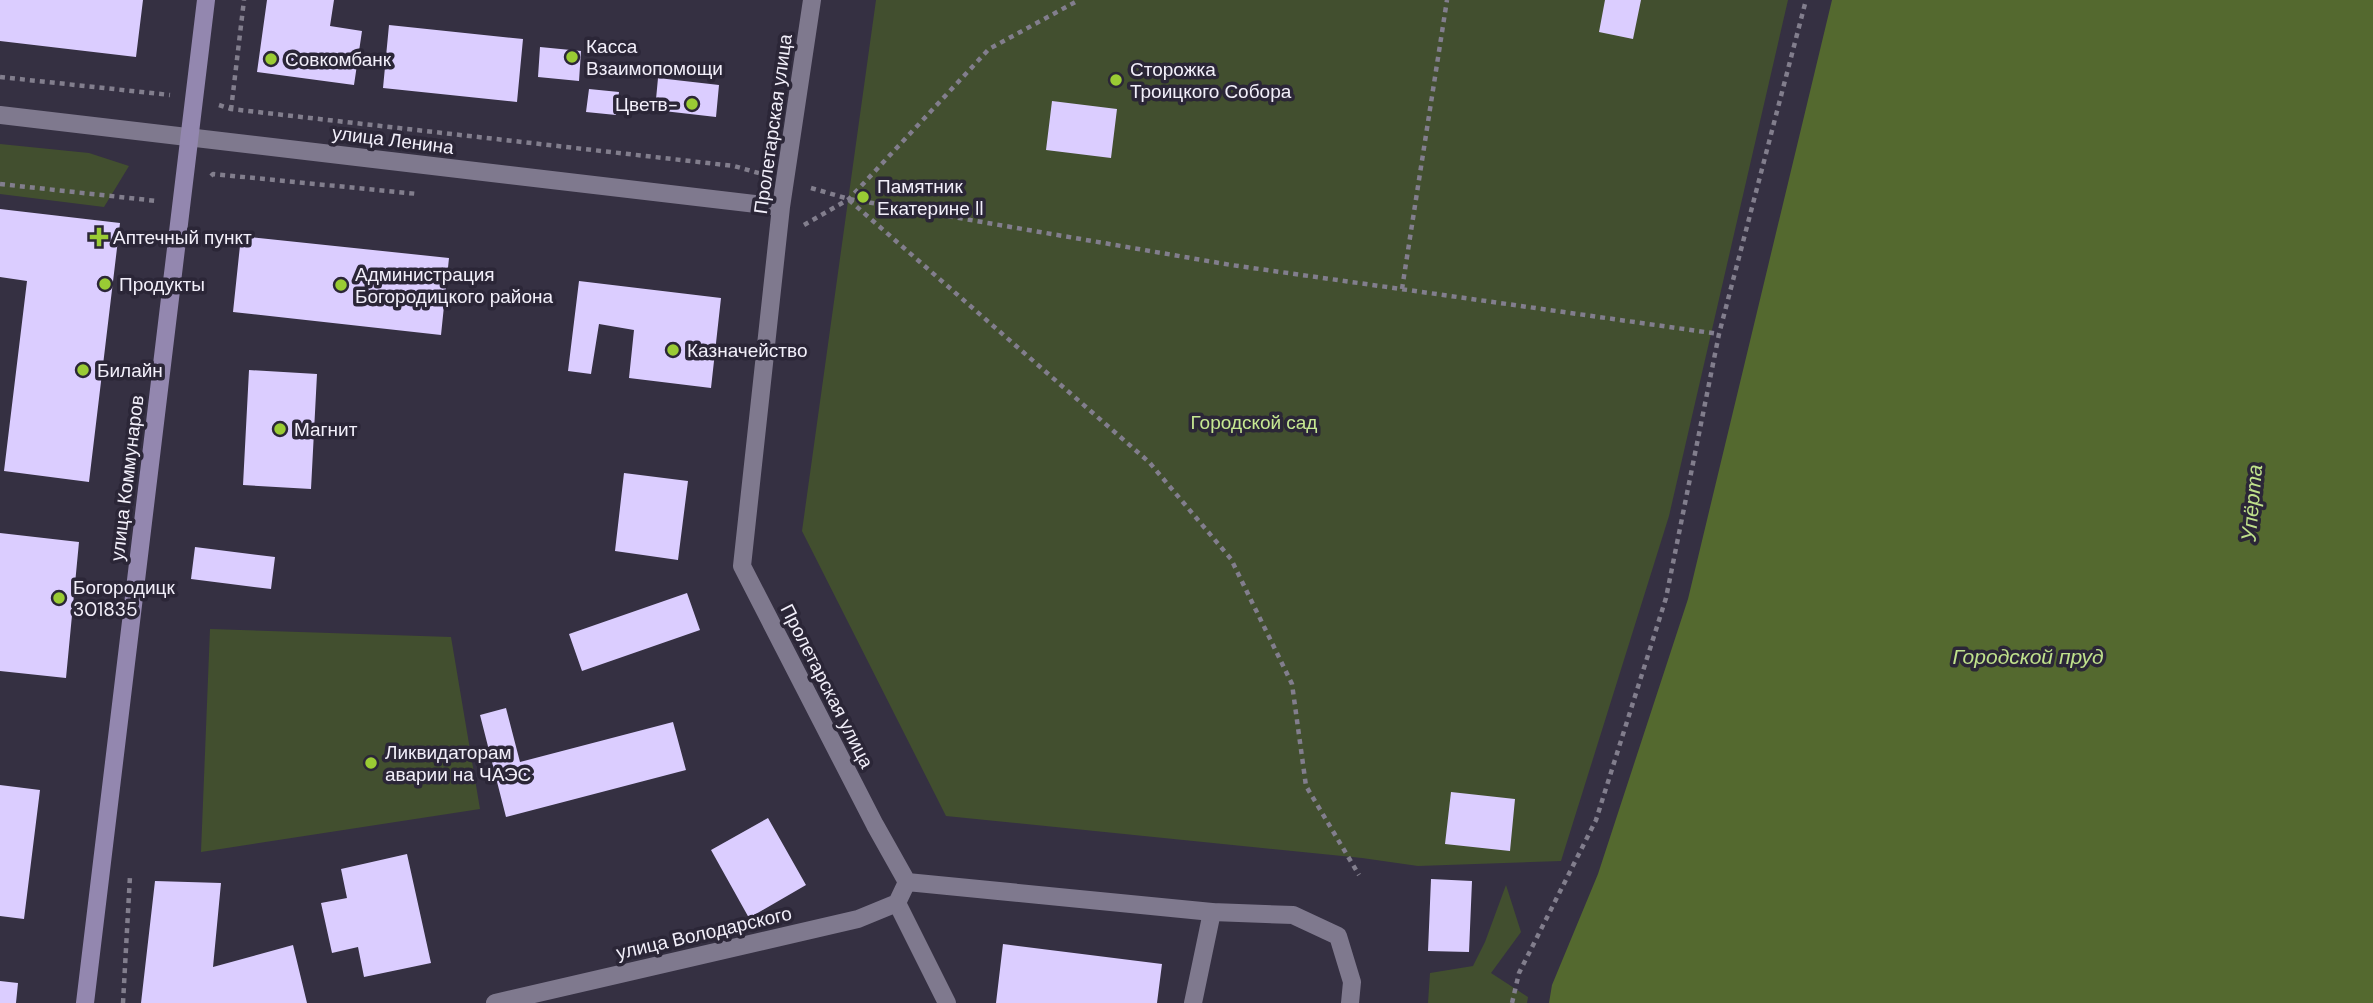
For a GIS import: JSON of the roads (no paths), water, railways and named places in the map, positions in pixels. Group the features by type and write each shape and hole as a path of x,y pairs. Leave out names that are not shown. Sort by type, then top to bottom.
{"main road":[{"name":"улица Коммунаров","path":"85,1003 206,0"}],"street":[{"name":"Пролетарская улица","path":"813,0 784,181 742,566 874,825 907,882"},
{"name":"улица Ленина","path":"0,115 781,207"},
{"path":"947,1003 897,903 907,882 1212,912 1293,915 1338,936 1352,982 1350,1003"},
{"name":"улица Володарского","path":"495,1003 858,919 897,903"},
{"path":"1193,1003 1212,912"}],"water":[{"name":"Городской пруд","path":"1832,0 2373,0 2373,1003 1549,1003 1552,985 1598,874 1688,599"}],"place":[{"name":"Касса Взаимопомощи","path":"572,57"},
{"name":"Совкомбанк","path":"271,59"},
{"name":"Сторожка Троицкого Собора","path":"1116,80"},
{"name":"Цветв-","path":"692,104"},
{"name":"Памятник Екатерине II","path":"863,197"},
{"name":"Аптечный пункт","path":"99,237"},
{"name":"Продукты","path":"105,284"},
{"name":"Администрация Богородицкого района","path":"341,285"},
{"name":"Казначейство","path":"673,350"},
{"name":"Билайн","path":"83,370"},
{"name":"Магнит","path":"280,429"},
{"name":"Богородицк 301835","path":"59,598"},
{"name":"Ликвидаторам аварии на ЧАЭС","path":"371,763"}],"park label":[{"name":"Городской сад","path":"1254,422"}],"water label":[{"name":"Упёрта","path":"2252,503"}]}
